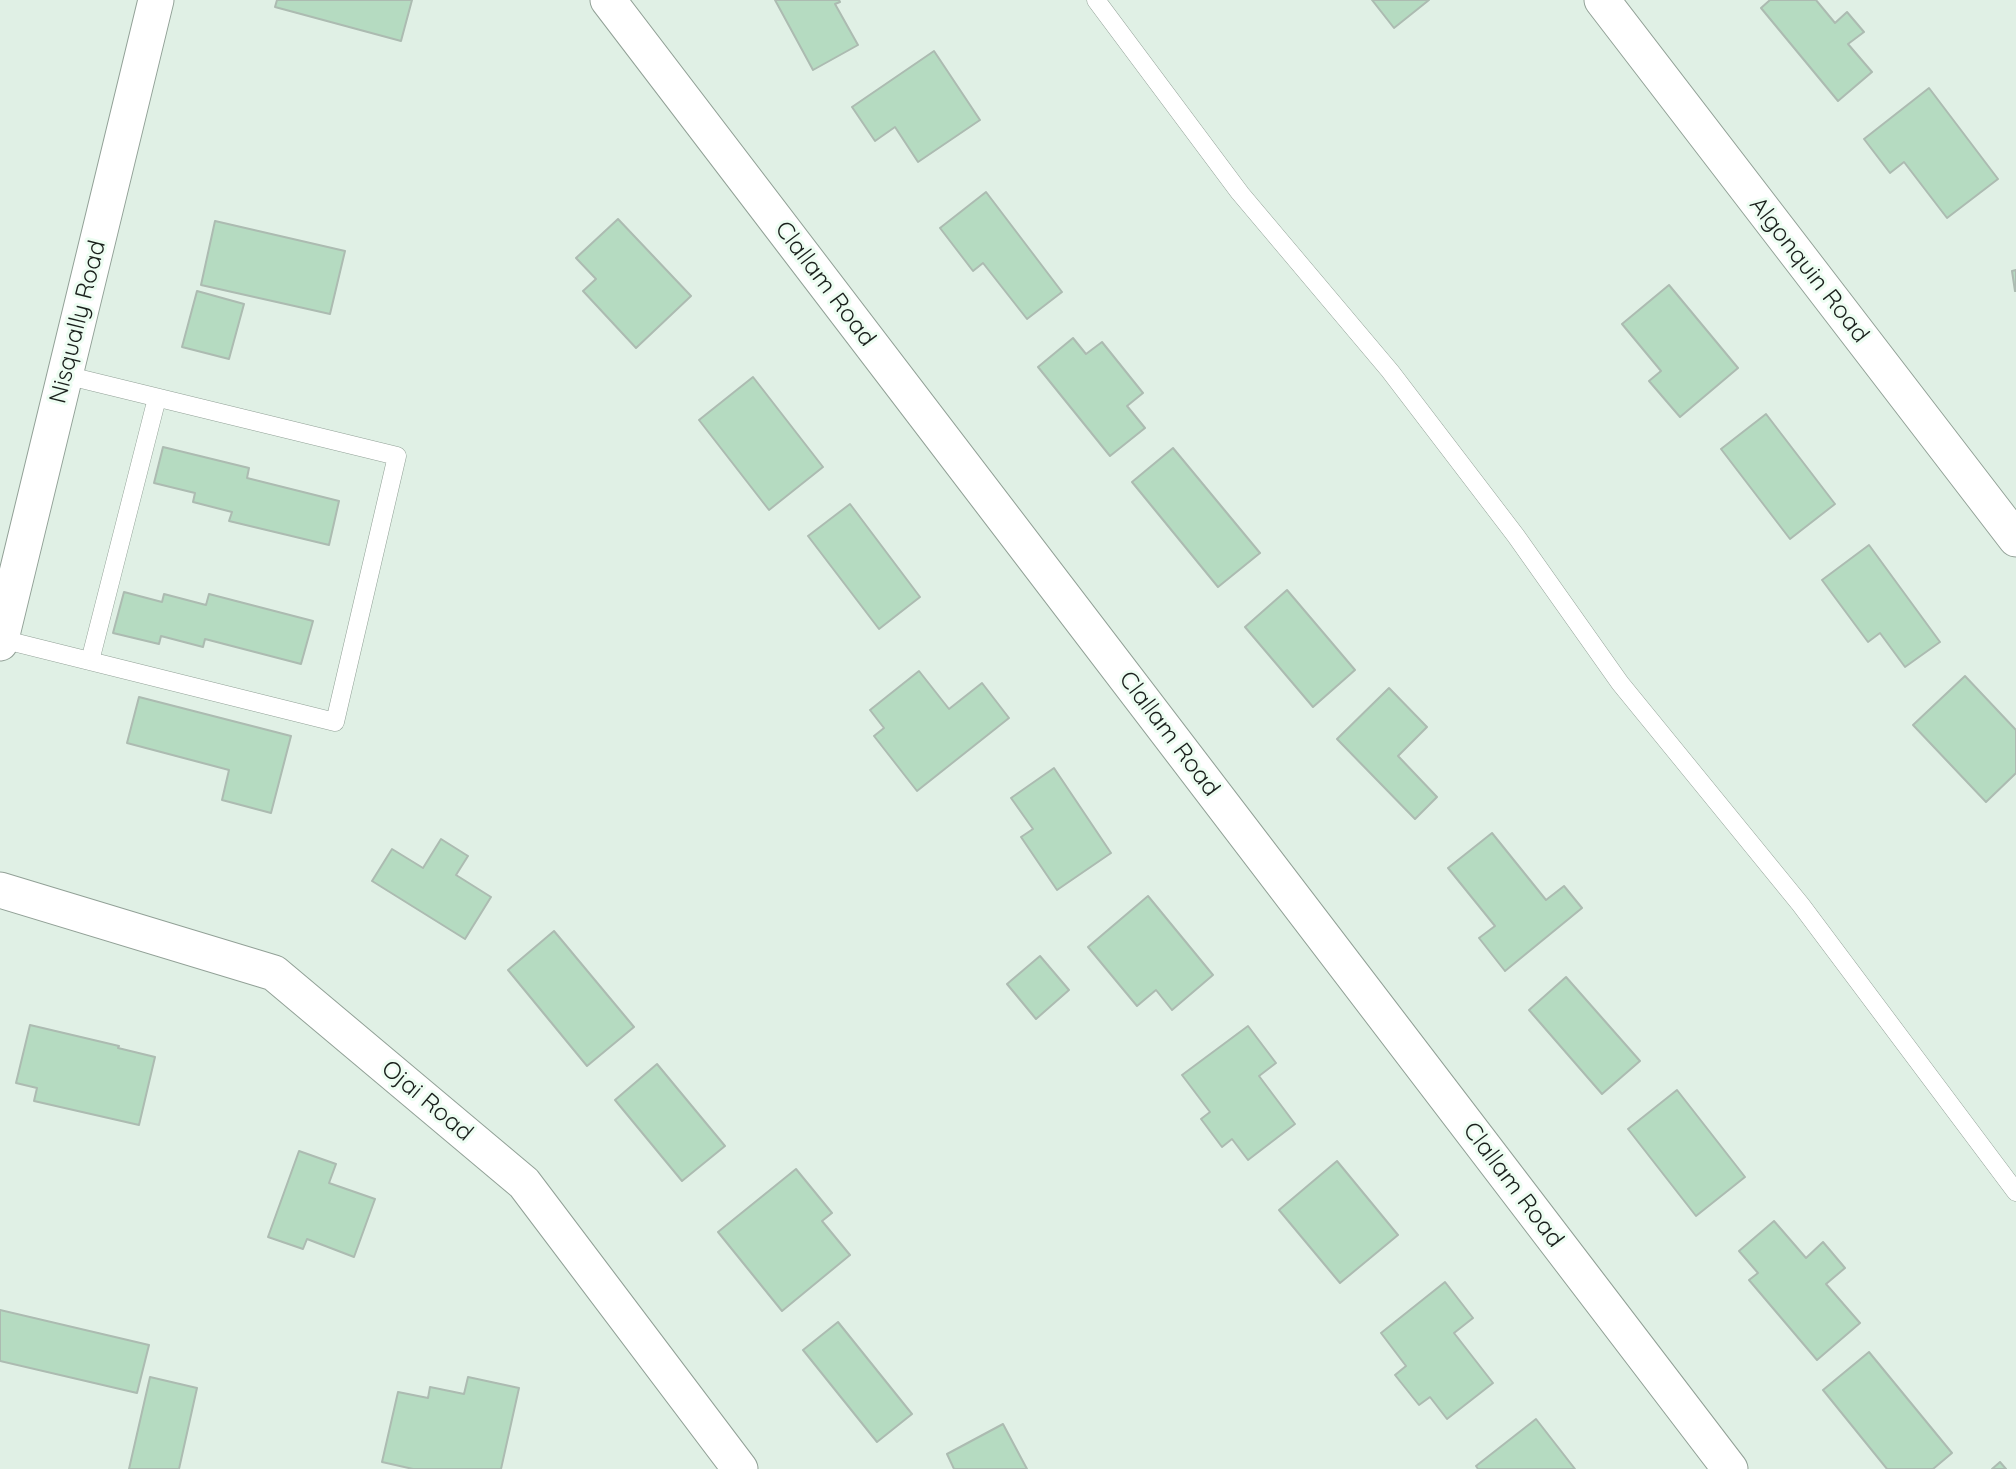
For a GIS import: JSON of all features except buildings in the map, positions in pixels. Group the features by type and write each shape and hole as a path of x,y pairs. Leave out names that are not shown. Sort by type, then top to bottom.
{"street":[{"name":"Nisqually Road","path":"1,641 156,0"},
{"name":"Clallam Road","path":"608,0 1730,1469"},
{"name":"Algonquin Road","path":"1602,0 2016,539"},
{"name":"Ojai Road","path":"0,890 274,973 524,1184 740,1469"}],"lane":[{"path":"1096,0 1240,193 1398,381 1516,536 1620,683 1801,905 2016,1192"},
{"path":"1,641 335,722 397,456 65,375"},
{"path":"90,661 157,398"}]}
